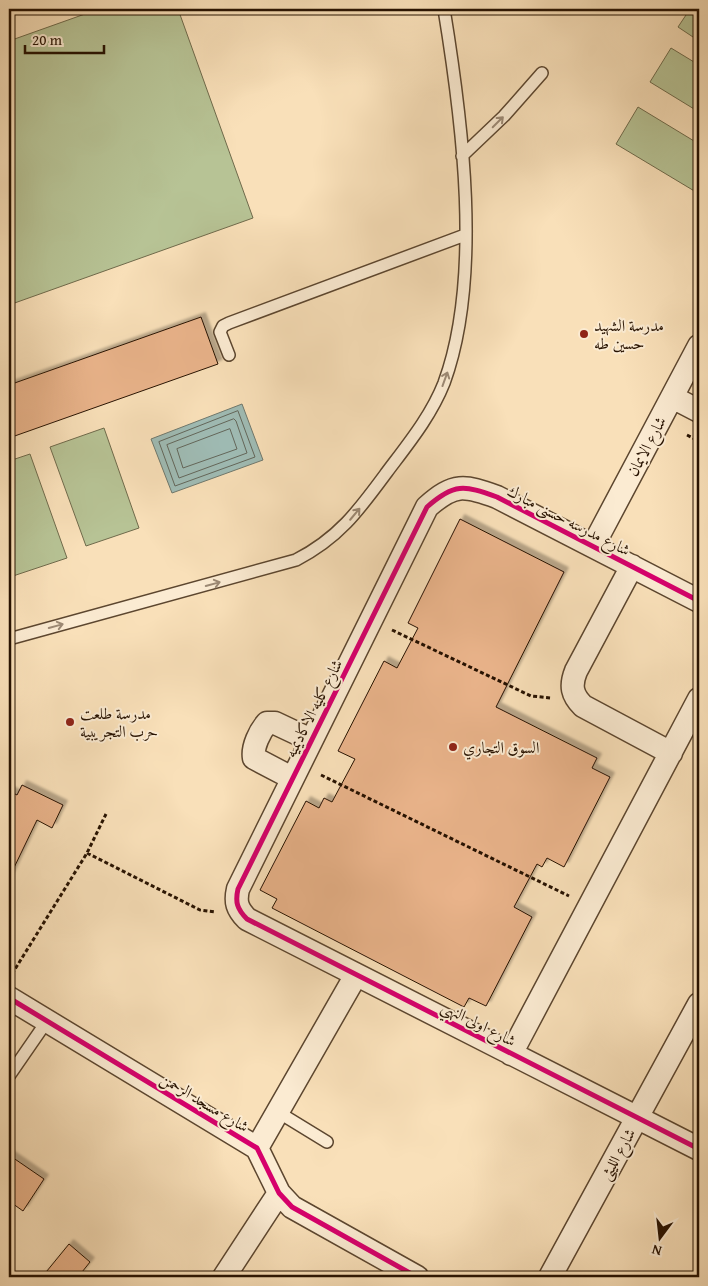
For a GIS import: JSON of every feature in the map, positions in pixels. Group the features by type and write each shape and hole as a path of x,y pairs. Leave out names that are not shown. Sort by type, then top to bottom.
{"street":[{"name":"شارع الايمان","path":"593,546 672,397 697,354"},
{"path":"672,397 699,411"},
{"name":"شارع مدرسه حسنى مبارك","path":"427,507 442,494 457,488 476,489 497,497 699,601"},
{"name":"شارع كليه الاكاديميه","path":"241,909 238,889 427,507"},
{"path":"632,566 576,671 572,680 572,690 576,699 583,706 671,753"},
{"path":"511,1054 699,699"},
{"path":"296,771 254,758 253,750 264,726 267,723 275,723 311,740"},
{"name":"شارع اولى النهي","path":"241,909 356,975 699,1149"},
{"path":"257,1148 356,975"},
{"name":"شارع مسجد الرحمن","path":"9,998 257,1148 279,1193 292,1207 417,1277"},
{"name":"شارع الليثى","path":"550,1277 699,1004"},
{"path":"224,1277 279,1193"}],"lane":[{"path":"9,639 296,560 319,548 339,532 357,513 415,435 443,385 458,330 464,282 465,235 462,156 455,77 444,9"},
{"path":"462,156 504,116 542,73"},
{"path":"229,356 220,332 223,326 465,235"},
{"path":"9,1076 47,1022"},
{"path":"278,1112 327,1142"}],"path":[{"path":"371,621 531,696 547,699 572,690"},
{"path":"296,771 590,906"},
{"path":"9,979 87,853 106,814"},
{"path":"87,853 200,910 241,909"}],"green space":[{"path":"99,9 178,9 253,218 9,305 9,41"},
{"path":"690,9 699,9 699,41 678,27"},
{"path":"671,48 699,65 699,112 650,82"},
{"path":"638,107 699,144 699,186 696,192 616,144"},
{"path":"104,428 139,528 86,546 50,447"},
{"path":"30,454 67,558 13,576 9,563 9,461"}],"water":[{"path":"242,404 263,460 172,493 151,439"}],"building":[{"path":"201,317 218,364 9,438 9,385"},
{"name":"السوق التجاري","path":"460,519 564,572 496,707 597,758 592,768 610,777 564,867 547,858 542,867 537,864 514,907 532,917 486,1006 469,998 464,1007 272,908 277,899 260,890 306,801 319,808 324,798 332,802 355,759 338,751 384,661 397,668 418,628 408,623"},
{"path":"22,785 63,805 52,828 37,820 9,878 9,791 17,795"},
{"path":"9,1155 44,1179 23,1211 9,1201"},
{"path":"69,1244 90,1262 78,1277 42,1277"}],"cycle path":[{"path":"699,601 497,497 476,490 460,488 452,490 436,499 427,507 238,889 237,898 239,909 247,919 699,1149"},
{"path":"9,998 257,1148 279,1193 292,1207 417,1277"}],"place":[{"name":"مدرسة الشهيد حسين طه","path":"584,334"},
{"name":"مدرسة طلعت حرب التجريبية","path":"70,722"},
{"name":"السوق التجاري","path":"453,747"}]}
